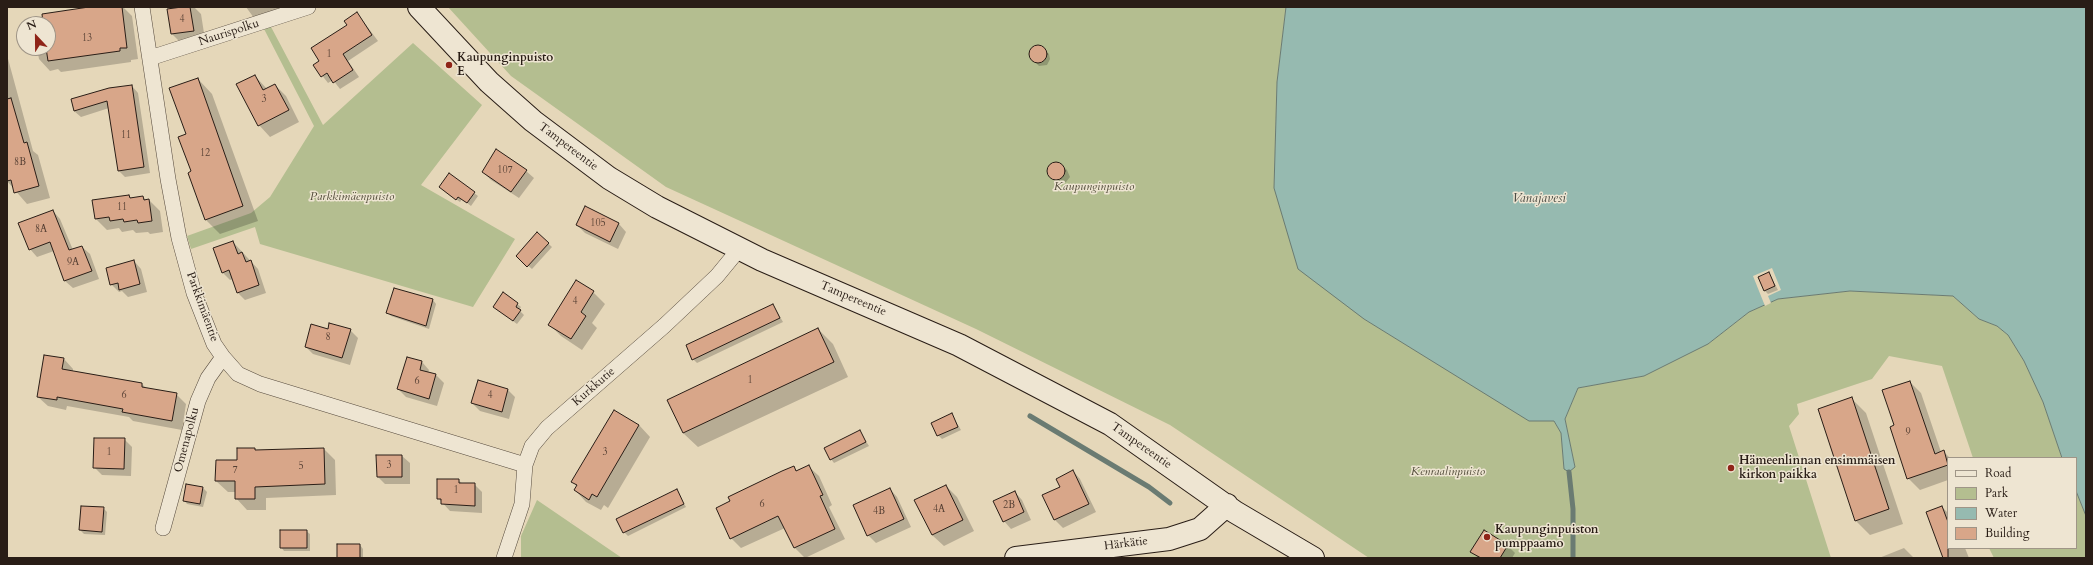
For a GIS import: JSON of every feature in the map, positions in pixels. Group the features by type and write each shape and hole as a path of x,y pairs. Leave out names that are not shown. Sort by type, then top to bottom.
{"main road":[{"name":"Tampereentie","path":"419,7 489,82 567,147 609,178 657,207 770,263 959,345 1110,424 1227,506 1313,558"},
{"name":"Härkätie","path":"1016,558 1169,539 1200,529 1227,506"}],"street":[{"name":"Parkkimäentie","path":"142,7 168,179 179,238 194,293 214,344 238,374 260,384 525,465"},
{"name":"Naurispolku","path":"150,58 308,7"},
{"name":"Kurkkutie","path":"504,558 522,504 525,465 532,446 547,428 670,321 717,276 740,248"},
{"name":"Omenapolku","path":"163,528 198,401 208,378 224,357"}],"green space":[{"name":"Kaupunginpuisto","path":"448,7 1286,7 1277,82 1274,188 1364,319 1529,420 1554,421 1561,433 1564,469 1575,467 1565,419 1578,388 1644,376 1708,344 1749,312 1778,299 1850,291 1953,296 1979,319 1997,326 2008,335 2024,361 2043,402 2062,457 1973,457 1942,366 1889,356 1872,379 1797,404 1799,414 1789,426 1831,558 1369,558 1170,425 976,329 666,187 511,76"},
{"name":"Parkkimäenpuisto","path":"270,25 323,125 413,43 482,105 421,185 515,239 473,307 260,244 255,227 191,249 187,236 251,213 270,197 314,126 263,27"},
{"path":"2077,494 2086,516 2086,558 1994,558 1990,549 2077,549"},
{"path":"537,500 622,558 521,558 521,536"}],"water":[{"name":"Vanajavesi","path":"1286,7 2086,7 2086,516 2077,494 2077,457 2062,457 2043,402 2024,361 2008,335 1997,326 1979,319 1953,296 1850,291 1778,299 1749,312 1708,344 1644,376 1578,388 1565,419 1575,467 1569,472 1564,469 1561,433 1554,421 1529,421 1364,319 1298,269 1274,188 1277,82"}],"pier":[{"path":"1772,268 1781,290 1768,296 1771,303 1765,306 1753,276"}],"building":[{"path":"89,7 122,7 127,48 120,48 120,51 48,61 47,56 56,56 56,16 42,16 42,14"},
{"path":"190,7 194,31 171,34 167,9"},
{"path":"357,12 372,35 343,54 353,70 333,83 327,73 321,77 313,65 319,61 311,48 347,25 344,21"},
{"path":"1038,45 1044,48 1047,54 1044,60 1038,63 1032,60 1029,54 1032,48"},
{"path":"255,75 263,90 275,84 289,110 258,126 236,84"},
{"path":"198,78 243,206 205,220 188,173 191,171 178,137 186,134 169,88"},
{"path":"132,85 144,167 118,171 107,101 74,111 71,99 109,88"},
{"path":"11,98 24,143 27,142 39,186 14,193 11,180 7,181 7,99"},
{"path":"496,149 527,170 511,192 482,172"},
{"path":"1052,162 1060,162 1065,167 1063,178 1060,180 1052,180 1047,175 1047,167"},
{"path":"449,173 475,192 467,203 458,197 456,200 439,187"},
{"path":"129,195 130,198 143,196 144,200 149,199 152,221 138,223 137,220 124,222 123,219 110,221 109,217 95,219 92,200"},
{"path":"585,206 619,223 610,242 576,225"},
{"path":"53,210 69,250 82,246 92,271 64,281 50,242 29,250 18,223"},
{"path":"537,232 549,243 527,267 516,256"},
{"path":"233,241 238,254 242,252 246,262 251,260 259,285 237,293 229,270 222,273 213,248"},
{"path":"134,260 140,284 119,290 118,283 110,285 106,268"},
{"path":"1769,272 1775,286 1764,291 1758,277"},
{"path":"576,280 594,291 581,312 586,316 571,339 548,325"},
{"path":"394,288 433,299 426,326 386,313"},
{"path":"503,292 518,303 516,307 521,310 513,321 493,307"},
{"path":"773,304 780,318 692,360 686,345"},
{"path":"329,323 351,329 342,358 305,347 311,324 328,329"},
{"path":"818,328 834,362 683,433 667,400"},
{"path":"44,355 64,358 62,369 142,383 142,387 177,393 172,421 122,412 123,409 57,397 57,400 37,397"},
{"path":"407,357 422,361 420,370 436,374 429,399 397,389"},
{"path":"478,380 508,389 502,412 471,403"},
{"path":"1910,381 1935,454 1944,450 1947,465 1907,479 1890,427 1894,425 1882,390"},
{"path":"1852,397 1889,509 1855,521 1818,409"},
{"path":"614,410 639,425 597,497 592,494 589,500 574,490 577,485 571,482"},
{"path":"952,413 958,427 937,436 931,423"},
{"path":"860,430 866,442 830,460 824,448"},
{"path":"94,438 125,438 124,469 93,468"},
{"path":"237,448 255,448 255,450 324,448 325,484 255,487 255,499 235,499 235,481 215,481 216,460 237,460"},
{"path":"376,455 402,455 402,477 377,477"},
{"path":"809,465 823,495 820,496 835,529 794,548 778,516 730,539 716,508 730,501 728,497 782,471 794,466 796,471"},
{"path":"1073,470 1089,504 1054,520 1042,495 1060,487 1056,479"},
{"path":"437,479 459,479 459,483 475,483 475,506 441,504 441,499 437,499"},
{"path":"186,484 203,487 200,504 183,501"},
{"path":"946,485 963,520 932,535 914,500"},
{"path":"890,488 904,519 867,536 853,505"},
{"path":"677,489 684,504 623,533 616,519"},
{"path":"1015,491 1024,512 1003,522 993,501"},
{"path":"81,506 104,507 102,532 79,530"},
{"path":"1942,506 1947,519 1948,558 1943,558 1926,512"},
{"path":"280,530 307,530 307,548 280,548"},
{"name":"Kaupunginpuiston pumppaamo","path":"1484,530 1508,545 1500,558 1481,558 1470,552"},
{"path":"337,544 360,544 360,558 337,558"}],"waterway":[{"path":"1030,416 1149,487 1170,503"},
{"path":"1569,472 1573,509 1573,558"}],"place":[{"name":"Kaupunginpuisto E","path":"449,65"},
{"name":"Hämeenlinnan ensimmäisen kirkon paikka","path":"1731,468"},
{"name":"Kaupunginpuiston pumppaamo","path":"1487,537"}],"park label":[{"name":"Kenraalinpuisto","path":"1448,472"}]}
